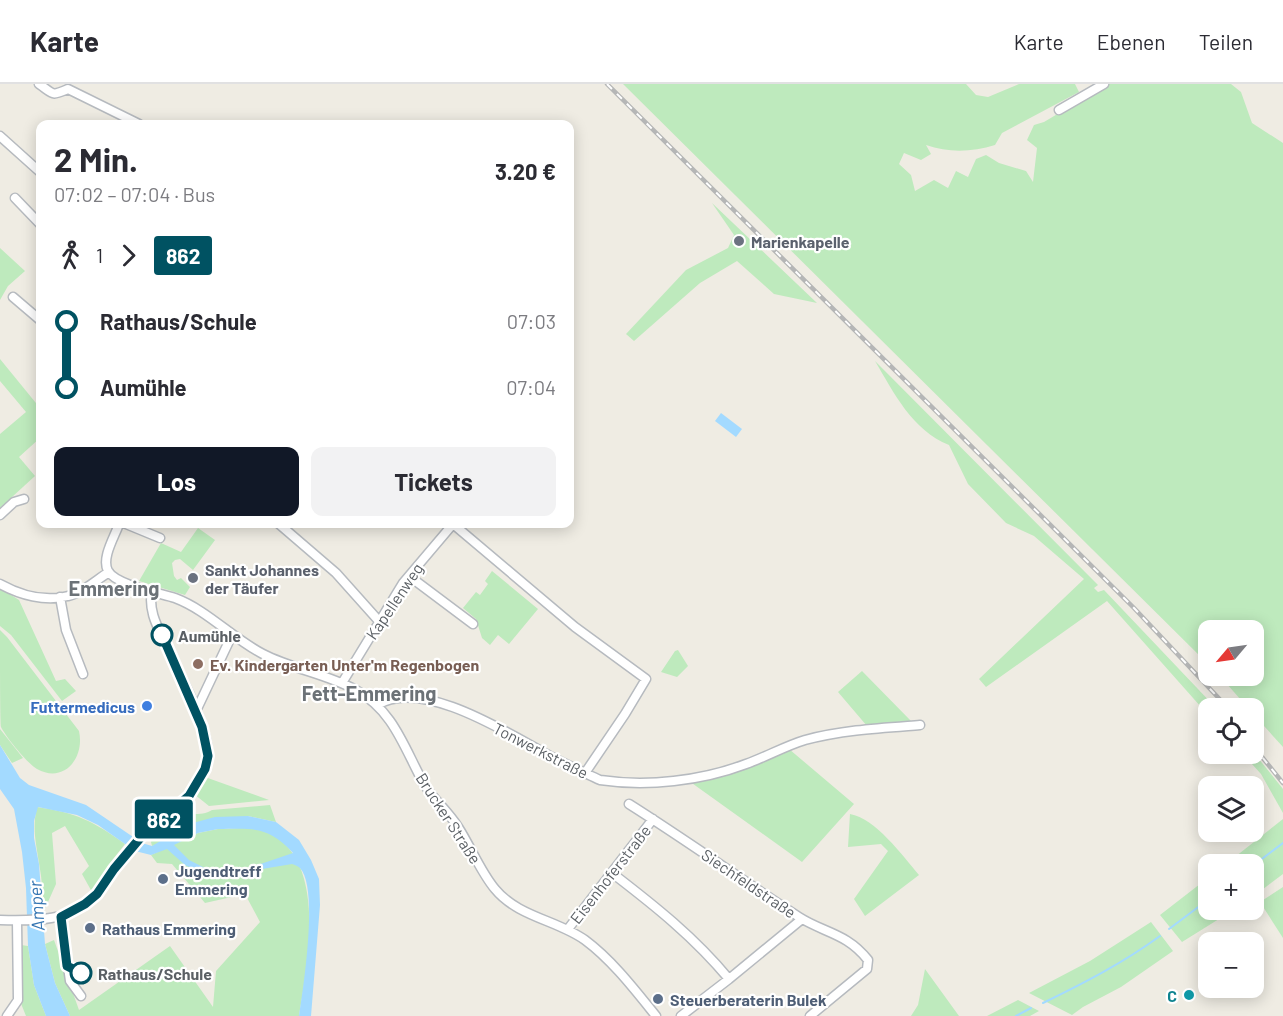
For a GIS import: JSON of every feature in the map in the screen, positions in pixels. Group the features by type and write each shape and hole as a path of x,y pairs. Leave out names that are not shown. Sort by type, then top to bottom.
{"street":[{"path":"39,84 54,95 59,95 68,89 131,120"},
{"path":"1059,110 1104,84"},
{"path":"0,136 36,168"},
{"path":"15,198 36,220"},
{"path":"13,297 36,317"},
{"path":"0,514 14,502 24,499"},
{"path":"0,584 16,593 35,597 60,597 78,592 109,572 106,558 118,528"},
{"path":"136,528 160,538"},
{"path":"284,528 336,573 378,620"},
{"name":"Kapellenweg","path":"342,683 378,620 409,576 450,528"},
{"path":"458,528 575,627 646,679 585,773"},
{"name":"Brucker Straße","path":"109,572 118,579 175,598 269,657 342,683 377,705 398,730 426,786 456,824 495,889 514,905 568,929 598,950 656,1016"},
{"path":"409,576 473,624"},
{"path":"0,920 51,919 61,917 85,904 97,894 141,837 184,801 199,782 208,756 207,742 196,711 152,616 152,591"},
{"path":"60,597 66,630 83,674"},
{"path":"196,711 232,635"},
{"name":"Tonwerkstraße","path":"377,705 388,698 412,698 444,703 600,780 616,783 685,779 716,774 745,765 789,746 823,736 847,731 920,725"},
{"name":"Siechfeldstraße","path":"629,804 802,919 836,934 859,948 868,960 867,969 810,1016"},
{"name":"Eisenhoferstraße","path":"568,929 653,819"},
{"path":"612,873 668,916 707,952 729,980"},
{"path":"61,917 70,981 81,996"},
{"path":"681,1016 729,980 802,919"},
{"path":"7,1016 18,1000 21,921"}],"green space":[{"path":"623,84 966,84 976,95 988,97 1019,84 1075,84 1079,92 1002,133 995,145 960,151 926,145 931,154 921,160 904,153 899,164 911,175 915,191 934,180 948,188 956,171 968,177 976,159 986,155 999,163 1026,171 1033,182 1037,148 1027,140 1034,125 1044,122 1108,84 1231,84 1241,92 1252,123 1283,143 1283,747 1264,726 1264,698 1239,698 1229,686 1264,686 1264,620 1198,620 1198,654"},
{"path":"712,203 817,303 774,294 737,261 700,283 634,341 626,334 686,270 728,248 734,235"},
{"path":"0,248 25,271 8,286 0,300"},
{"path":"0,359 36,403 36,442 19,457 35,476 0,508 0,434 26,412 0,381"},
{"path":"875,361 1098,585 1094,588 1098,592 1104,590 1207,698 1198,698 1198,704 1107,601 986,687 979,679 1084,579 1034,536 1006,523 968,484 949,445 924,430 897,398"},
{"path":"198,528 215,540 193,570 180,559 172,563 177,580 181,578 190,587 185,595 139,581 161,543 181,552"},
{"path":"492,571 538,609 509,644 498,635 490,645 482,638 476,619 463,608 476,592 480,595 488,584 485,581"},
{"path":"0,588 19,600 56,681 65,679 76,691 62,701 11,635 0,626"},
{"path":"0,630 79,731 79,750 70,766 64,771 47,773 37,769 17,750 1,727"},
{"path":"678,650 688,666 677,677 661,672 675,651"},
{"path":"862,671 911,721 867,726 838,692"},
{"path":"0,729 23,758 12,763 0,745"},
{"path":"789,749 854,804 802,862 689,781"},
{"path":"1252,764 1263,764 1283,789 1283,813 1264,776"},
{"path":"205,777 269,800 209,806 194,794"},
{"path":"270,805 276,822 248,816 152,846 151,842 162,823 171,817 203,814 212,810"},
{"path":"37,807 84,819 125,844 92,892 82,874 89,866 65,826 52,833 56,884 44,911 35,835"},
{"path":"850,814 879,830 919,875 865,916 854,899 888,851 881,844 848,847"},
{"path":"1283,819 1283,874 1264,888 1264,854 1239,854 1254,842 1264,842 1264,834"},
{"path":"218,829 259,829 281,841 296,860 305,883 309,910 307,967 299,1016 70,1016 55,983 45,944 54,940 79,1010 170,946 213,1007 216,971 260,922 245,894 205,903 172,864 157,863 151,855 198,833"},
{"path":"1198,886 1198,920 1217,920 1182,942 1160,915"},
{"path":"1283,887 1283,938 1264,908 1264,899"},
{"path":"1151,922 1173,951 1121,987 1072,1015 1029,993 1090,961"},
{"path":"21,945 28,946 34,985 46,1016 26,1016 20,1001"},
{"path":"925,969 959,1016 911,1016 918,1005"},
{"path":"1018,1000 1039,1011 1030,1016 987,1016"}],"water":[{"path":"721,413 742,429 736,437 715,421"},
{"name":"Amper","path":"0,745 20,778 29,785 86,805 142,843 152,846 189,824 215,817 248,816 276,822 299,840 319,879 320,905 311,1016 299,1016 309,916 306,879 299,867 292,864 256,870 241,877 213,878 185,865 167,849 151,855 135,851 98,825 77,815 38,807 34,821 34,838 39,864 45,944 55,983 70,1016 46,1016 34,985 28,946 22,852 14,809 0,789","holes":["218,829 259,830 276,837 293,853 234,873 215,873 189,860 174,845 198,833"]}],"waterway":[{"path":"1264,857 1283,843"},
{"path":"1169,929 1198,907"},
{"path":"1043,1003 1103,972 1160,936"},
{"path":"1016,1016 1031,1008"}],"railway":[{"path":"607,84 1134,608 1219,698"},
{"path":"1264,759 1283,783"}],"bus line":[{"name":"862","path":"81,973 67,966 61,917 73,912 97,894 114,869 141,837 189,796 205,769 208,756 207,742 196,711 162,635"}],"place":[{"name":"Marienkapelle","path":"739,241"},
{"name":"Sankt Johannes der Täufer","path":"193,578"},
{"name":"Aumühle","path":"162,635"},
{"name":"Ev. Kindergarten Unter'm Regenbogen","path":"198,664"},
{"name":"Futtermedicus","path":"147,706"},
{"name":"Jugendtreff Emmering","path":"163,879"},
{"name":"Rathaus Emmering","path":"90,928"},
{"name":"Rathaus/Schule","path":"81,973"},
{"name":"C","path":"1189,995"},
{"name":"Steuerberaterin Bulek","path":"658,999"}],"district":[{"name":"Emmering","path":"114,588"},
{"name":"Fett-Emmering","path":"369,693"}]}
